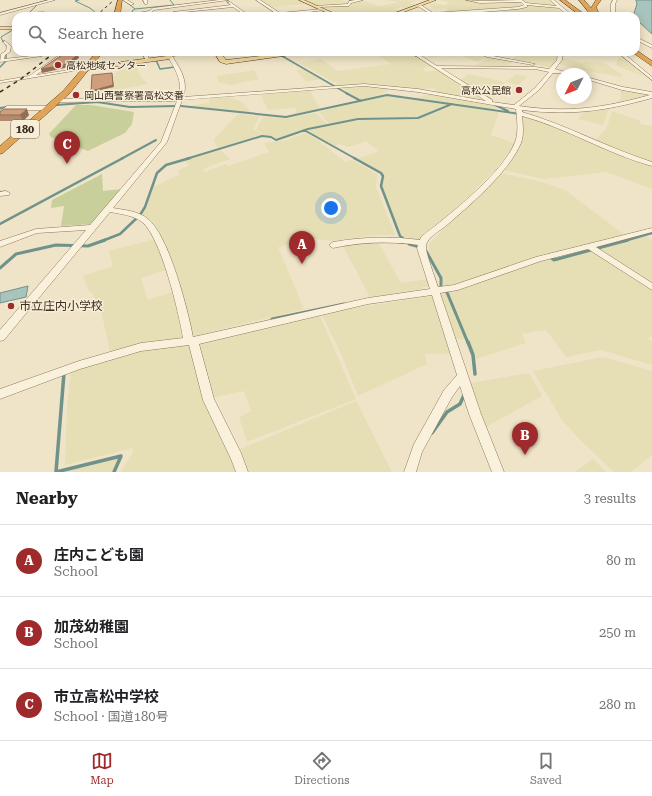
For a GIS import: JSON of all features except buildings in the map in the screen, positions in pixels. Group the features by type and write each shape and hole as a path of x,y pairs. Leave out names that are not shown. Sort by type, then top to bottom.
{"highway":[{"path":"118,12 120,0"},
{"path":"562,0 578,12"},
{"path":"572,0 586,12"},
{"path":"581,0 592,12"},
{"path":"594,12 593,9 599,0"},
{"path":"640,48 652,59"},
{"name":"180","path":"0,151 89,68 97,56"},
{"path":"640,56 652,64"}],"main road":[{"path":"301,0 327,12"},
{"path":"401,12 434,0"},
{"path":"0,28 12,28"},
{"path":"89,68 148,60 165,56"},
{"path":"219,56 221,60 226,62 276,56"}],"street":[{"path":"0,14 53,0"},
{"path":"126,0 132,4"},
{"path":"153,8 164,6 162,0"},
{"path":"153,8 226,0 242,12"},
{"path":"258,0 276,12"},
{"path":"316,6 348,5 350,2 360,0"},
{"path":"468,0 480,2 522,1 525,4 560,7"},
{"path":"552,0 566,12"},
{"path":"613,12 613,4 615,0"},
{"path":"470,12 518,8 526,6 525,4"},
{"path":"177,12 233,6"},
{"path":"420,6 429,12"},
{"path":"151,12 153,8"},
{"path":"303,12 322,10"},
{"path":"640,40 651,46"},
{"path":"3,43 10,42"},
{"path":"3,43 9,46 8,52 3,54 3,61 40,56"},
{"path":"640,46 651,46"},
{"path":"17,59 21,56"},
{"path":"34,62 40,56"},
{"path":"31,77 61,56"},
{"path":"146,56 148,60"},
{"path":"0,337 164,142 183,91 180,73 170,56"},
{"path":"419,56 494,104"},
{"path":"487,56 536,65 534,68"},
{"path":"421,247 487,183 513,153 519,141 518,111 559,62 561,56"},
{"path":"624,56 652,79"},
{"path":"437,67 534,68 556,71"},
{"path":"0,82 89,68"},
{"path":"592,80 652,95"},
{"path":"0,109 180,99 337,86 388,87 494,104 518,111 557,124 606,148 652,164"},
{"path":"518,111 585,110 617,106 652,95"},
{"path":"0,114 9,108"},
{"path":"108,209 139,216 148,223 156,234 170,271 209,400 237,457 242,472"},
{"path":"0,244 36,231 94,227"},
{"path":"0,394 64,371 141,348 190,340 321,311 470,284 549,257 592,248 652,230"},
{"path":"333,245 355,240 395,238 405,240 421,247 443,290 463,376 475,414 498,472"},
{"path":"592,248 652,287"},
{"path":"410,472 421,439 456,382 463,376"}],"shaded area":[{"path":"259,0 297,0 306,4 270,7"},
{"path":"303,0 341,0 348,2 349,4 316,6"},
{"path":"362,0 379,6 399,2 384,0 429,1 416,1 409,3 416,5 407,8 401,7 395,9 401,11 398,12 331,12 319,7 351,5 351,3"},
{"path":"439,0 549,0 556,6 516,1 524,5 501,9 472,8 474,10 451,12 445,8 435,9 428,5 434,3 445,5 450,2"},
{"path":"527,4 552,7 562,11 480,12 477,10 518,8 527,6"},
{"path":"379,56 416,56 435,66 422,68 426,72 440,70 485,100 431,92 437,91 432,88 420,90 377,85 338,85 336,84 339,83 333,82 299,63 321,59 337,71 392,64"},
{"path":"429,56 441,56 430,58"},
{"path":"462,56 488,56 478,62"},
{"path":"516,56 559,57 554,67 545,67 515,60 505,67 474,66 492,57 512,60"},
{"path":"619,57 624,59 643,76 619,67 616,64"},
{"path":"561,58 584,63 585,61 604,63 622,75 621,77 592,72 592,68 576,68 559,64"},
{"path":"136,66 141,77 148,84 122,89 123,93 100,99 89,99 90,93 115,87 113,77 118,71"},
{"path":"305,69 322,79 306,82 296,70"},
{"path":"254,70 259,79 230,85 218,82 217,76"},
{"path":"469,74 505,82 516,74 527,77 518,85 506,82 492,93 484,96 459,81"},
{"path":"358,86 391,88 382,94 362,100 340,87"},
{"path":"309,89 321,110 295,115 296,108 268,110 260,93"},
{"path":"621,89 647,95 615,104 621,98"},
{"path":"430,94 493,105 498,108 490,109 415,98"},
{"path":"385,95 451,105 419,118 362,118 329,124 319,112"},
{"path":"227,96 243,103 250,112 191,107 193,105 210,103 209,98"},
{"path":"455,105 499,112 491,135 514,143 513,147 495,170 469,196 419,240 401,236 382,187 382,174 357,159 379,151 366,141 348,147 339,144 335,146 307,132 315,128 363,120 419,119"},
{"path":"609,109 603,125 578,119 583,112"},
{"path":"612,111 640,121 640,124 652,126 652,163 595,141 607,127"},
{"path":"316,113 327,124 309,128 288,137 279,139 264,135 256,130 263,116 288,118"},
{"path":"238,114 260,116 253,129 262,135 218,148 213,140"},
{"path":"522,115 547,122 611,151 652,165 652,189 606,172 544,179 507,171 503,168 513,155"},
{"path":"305,133 319,141 345,162 352,160 377,174 376,187 395,235 375,235 332,241 314,239 278,247 304,309 194,336 170,263 141,216 148,205 153,187 180,174 177,171 190,165 183,160 220,150 230,159 205,168 203,170 206,172 225,164 228,166 269,152 264,143 286,140"},
{"path":"501,173 542,182 565,190 626,236 548,255 544,254 470,280 443,287 442,277 429,252 429,244 495,175"},
{"path":"647,236 652,240 652,284 597,249"},
{"path":"156,239 166,270 141,278 148,300 172,292 186,333 181,338 140,344 110,352 102,315 83,276 113,266 109,251"},
{"path":"377,240 401,283 427,279 429,287 370,297 343,246"},
{"path":"591,249 652,289 652,336 648,338 652,342 652,365 601,350 566,357 546,330 522,334 526,343 476,359 467,339 454,339 439,292 471,286 542,260"},
{"path":"433,296 451,354 425,354 427,364 358,396 342,356 321,313"},
{"path":"319,314 356,399 247,442 239,417 251,411 244,391 211,398 197,344"},
{"path":"192,343 237,472 121,472 133,452 132,448 65,465 67,405 71,372 137,350"},
{"path":"603,357 652,371 652,455 631,472 614,472 578,438 562,420 533,371"},
{"path":"529,373 542,396 484,428 470,383"},
{"path":"356,401 392,472 242,472 235,451"},
{"path":"119,456 112,472 63,472"},
{"path":"593,459 606,472 575,472"}],"green space":[{"path":"76,105 91,105 134,112 132,124 125,133 88,151 51,137 49,134"},
{"path":"102,174 103,191 121,189 92,224 61,226 64,206 51,208 52,200"}],"water":[{"path":"636,0 652,0 652,34 640,23 640,12 634,12 637,4"},
{"path":"28,286 26,297 0,303 0,293"}],"waterway":[{"path":"0,13 48,0"},
{"path":"79,0 75,1 90,8 95,12"},
{"path":"124,0 135,9"},
{"path":"135,9 174,5 170,0"},
{"path":"225,0 230,4"},
{"path":"30,12 39,3"},
{"path":"133,12 135,9"},
{"path":"3,42 1,37 12,30"},
{"path":"3,41 6,45"},
{"path":"0,67 6,61 6,55"},
{"path":"282,56 348,94"},
{"path":"156,60 160,69 175,67"},
{"path":"346,93 361,101"},
{"path":"361,101 387,95 451,104"},
{"path":"181,106 286,117 361,101"},
{"path":"56,105 97,102 130,107 177,106"},
{"path":"304,130 358,119 418,118 451,104"},
{"path":"451,104 520,114"},
{"path":"495,105 508,111"},
{"path":"0,108 7,107"},
{"path":"186,159 262,136 271,137 276,140 304,130"},
{"path":"304,130 356,159"},
{"path":"121,159 156,140"},
{"path":"0,224 123,158"},
{"path":"102,241 120,234 140,215 145,207 157,173 166,165 190,158"},
{"path":"354,158 381,173 383,176 381,186 400,236 404,239"},
{"path":"624,241 652,233"},
{"path":"0,268 16,254 56,245 88,246 105,240"},
{"path":"550,257 554,260 628,240"},
{"path":"409,244 420,247"},
{"path":"426,251 441,278 441,288"},
{"path":"446,290 468,343"},
{"path":"272,319 344,304"},
{"path":"468,342 473,355 475,374"},
{"path":"64,373 56,472 121,456 114,472"},
{"path":"432,433 447,412 460,404 464,395"}],"railway":[{"path":"100,12 114,0"},
{"path":"0,92 21,79 50,56"}],"place":[{"name":"高松地域センター","path":"58,65"},
{"name":"高松公民館","path":"519,90"},
{"name":"岡山西警察署高松交番","path":"76,95"},
{"name":"市立高松中学校","path":"67,164"},
{"name":"庄内こども園","path":"302,264"},
{"name":"市立庄内小学校","path":"11,306"},
{"name":"加茂幼稚園","path":"525,455"}]}
